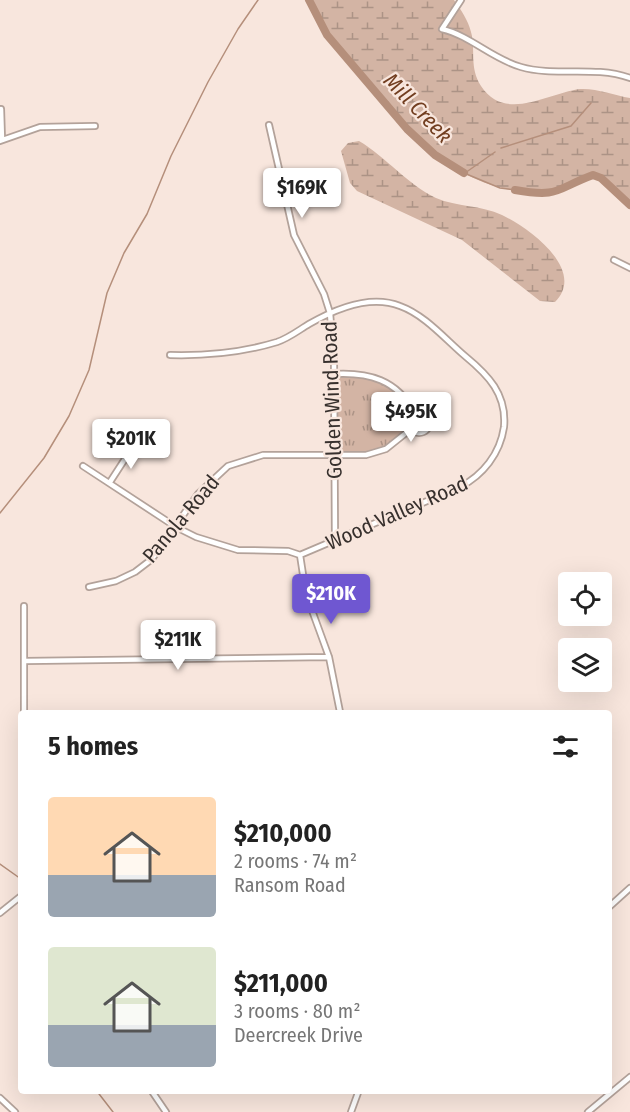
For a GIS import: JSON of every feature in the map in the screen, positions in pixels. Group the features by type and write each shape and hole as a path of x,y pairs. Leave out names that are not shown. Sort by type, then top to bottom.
{"street":[{"path":"461,0 442,29 462,35 519,67 546,70 588,70 630,78"},
{"path":"1,109 1,140 40,127 95,126"},
{"name":"Golden Wind Road","path":"269,125 294,235 324,294 330,313 334,374 335,541"},
{"path":"614,260 630,268"},
{"name":"Wood Valley Road","path":"83,466 176,527 226,548 299,554 335,541 470,482 495,455 503,430 504,420 500,396 492,380 419,316 399,305 376,302 357,304 330,313"},
{"path":"170,355 210,357 248,351 281,341 330,313"},
{"name":"Panola Road","path":"89,587 116,581 135,572 152,559 198,494 228,466 262,455 376,453 386,449 411,429 422,433 430,424 426,413 414,412 408,400 376,377 334,374"},
{"path":"411,429 408,420 414,412"},
{"path":"110,482 134,445"},
{"path":"299,554 306,594 329,657 340,710"},
{"path":"24,606 24,710"},
{"path":"25,661 329,657"},
{"path":"612,904 630,888"},
{"path":"0,913 18,898"},
{"path":"612,1092 630,1077"},
{"path":"154,1094 166,1112"},
{"path":"351,1112 358,1094"},
{"path":"588,1112 610,1094"},
{"path":"0,1098 15,1112"}],"green space":[{"path":"309,0 454,0 471,32 477,79 491,97 502,103 528,103 586,89 630,98 630,205 601,178 593,175 560,191 538,194 505,189 477,180 453,167 413,133 330,35"},
{"path":"359,141 425,192 452,203 486,209 502,215 539,240 551,251 564,277 563,290 555,302 540,301 462,240 357,191 350,183 341,151 348,143"},
{"path":"357,376 380,383 399,395 409,408 407,424 404,432 398,438 384,447 376,450 341,452 337,446 339,436 336,379"}],"waterway":[{"path":"0,513 44,458 69,416 89,370 107,293 124,253 147,214 171,156 208,82 238,29 258,0"},
{"name":"Mill Creek","path":"309,0 327,35 407,129 435,155 464,173"},
{"path":"501,148 571,126 591,103"},
{"path":"465,173 495,152"},
{"name":"Mill Creek","path":"464,173 500,188 515,190"},
{"name":"Mill Creek","path":"515,190 541,193 557,191 593,175 601,178 630,205"},
{"path":"0,864 18,877"},
{"path":"99,1094 113,1112"}]}
